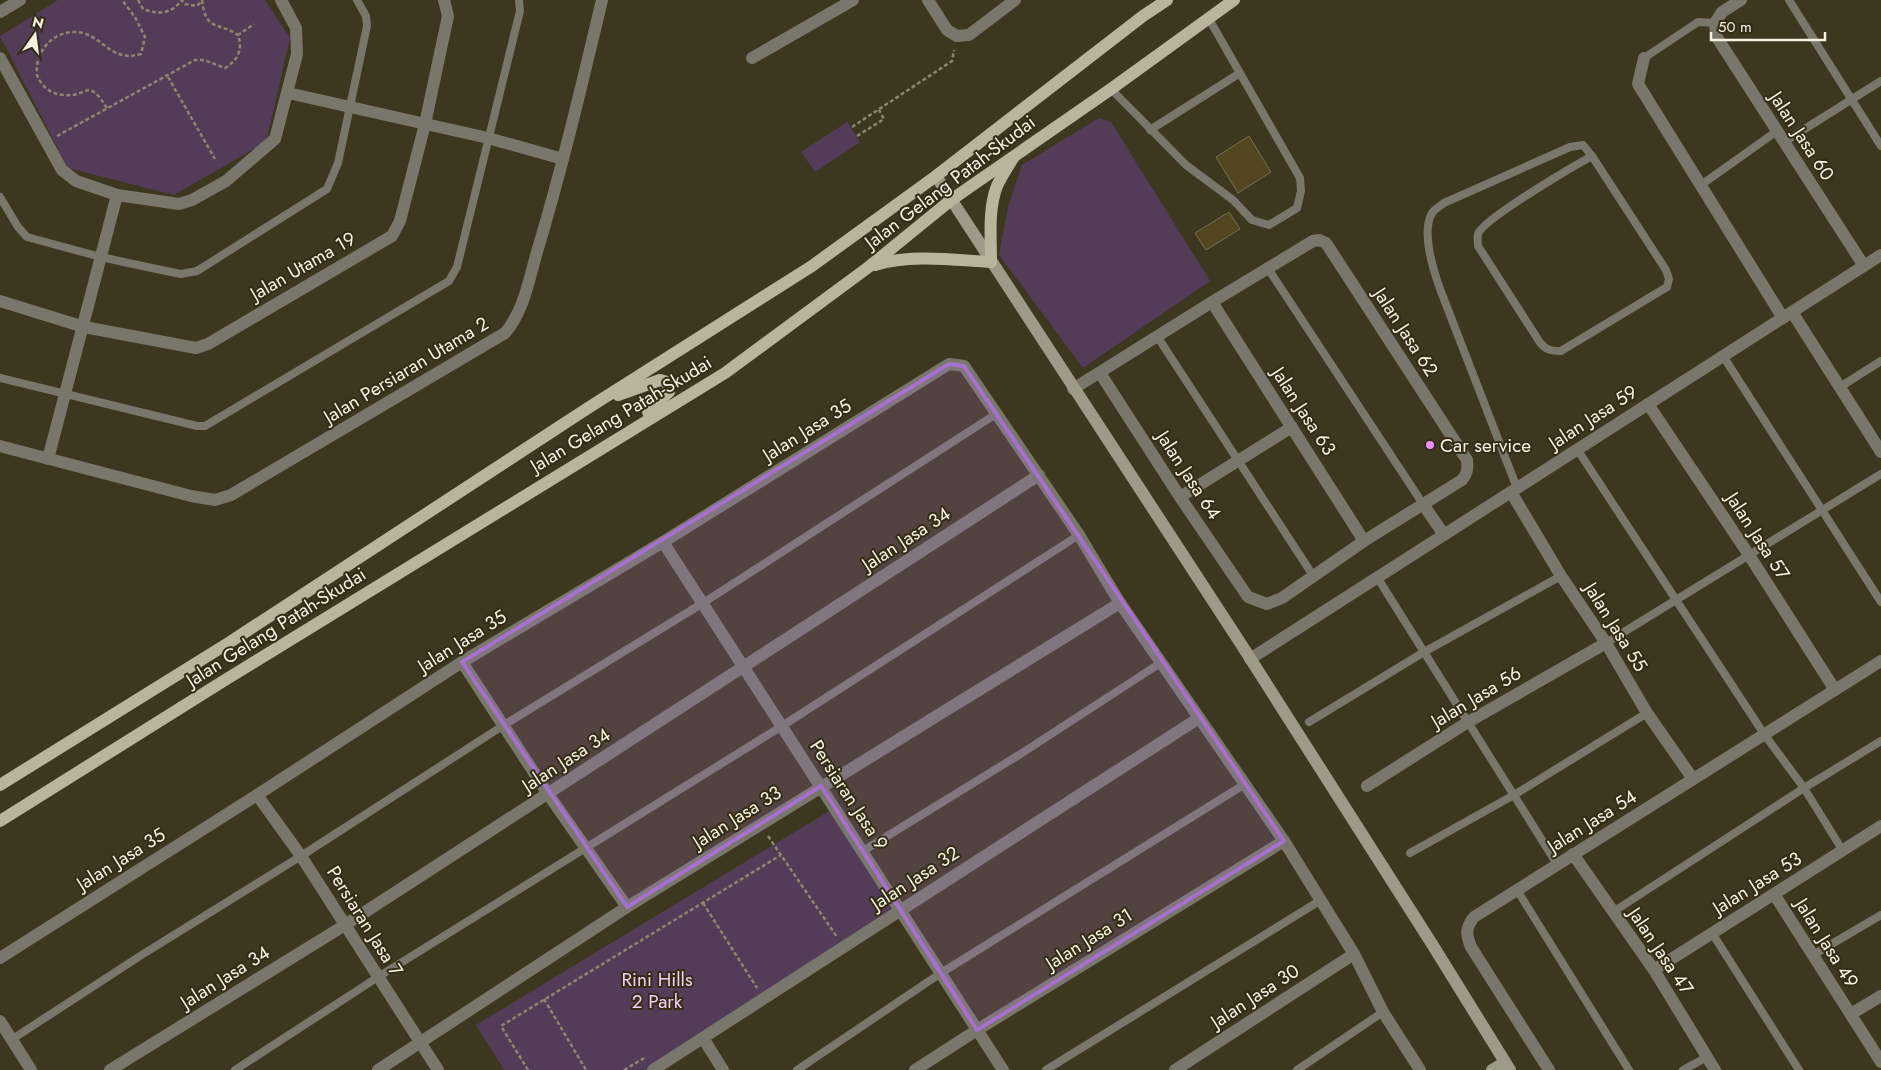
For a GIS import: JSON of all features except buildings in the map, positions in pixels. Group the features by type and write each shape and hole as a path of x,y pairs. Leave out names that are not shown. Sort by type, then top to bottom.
{"main road":[{"name":"Jalan Gelang Patah-Skudai","path":"0,785 230,642 588,408 812,266 936,176 1136,21 1167,0"},
{"name":"Jalan Gelang Patah-Skudai","path":"0,821 725,373 870,266 951,200 1111,89 1234,0"},
{"path":"870,266 888,261 917,259 991,262 994,198 997,186 1015,155"},
{"path":"588,408 660,380 668,382 669,392 659,404 614,441"}],"street":[{"path":"0,12 20,0"},
{"path":"0,58 62,170 76,181 117,196 179,204 192,200 226,182 276,139 297,54 296,28 281,0"},
{"name":"Jalan Utama 19","path":"0,301 84,327 196,348 208,344 392,236 400,221 425,124 448,16 444,0"},
{"name":"Jalan Persiaran Utama 2","path":"0,446 191,496 215,500 231,495 505,333 518,315 564,159 602,0"},
{"path":"752,58 853,0"},
{"path":"928,0 947,30 957,36 969,35 1015,0"},
{"path":"1715,23 1722,12 1741,0"},
{"name":"Jalan Jasa 60","path":"1715,23 1716,36 1864,266"},
{"path":"1644,58 1638,84 1701,185 1788,315 1840,387 1881,452"},
{"path":"288,93 488,138 564,159"},
{"path":"936,176 1250,658 1432,944 1507,1066 1492,1070"},
{"path":"48,459 117,196"},
{"name":"Jalan Jasa 62","path":"1073,389 1267,267 1312,241 1319,240 1326,243 1467,460 1468,468 1462,480 1364,541 1282,598 1267,604 1248,597"},
{"name":"Jalan Jasa 59","path":"1250,658 1881,255"},
{"name":"Jalan Jasa 63","path":"1212,302 1364,541"},
{"name":"Jalan Jasa 35","path":"0,958 462,662 662,542 949,364 964,366 996,414"},
{"name":"Jalan Jasa 64","path":"1100,373 1180,497 1248,597"},
{"name":"Jalan Jasa 57","path":"1648,404 1749,555 1835,690"},
{"path":"996,414 1079,535 1120,603 1284,841 1354,954 1383,1012 1420,1069"},
{"path":"1180,497 1292,427"},
{"name":"Jalan Jasa 34","path":"110,1070 346,925 1039,475"},
{"name":"Jalan Jasa 55","path":"1514,490 1562,576 1606,643 1647,713 1692,779"},
{"path":"1423,504 1444,535"},
{"name":"Persiaran Jasa 9","path":"662,542 744,666 1003,1070"},
{"name":"Jalan Jasa 33","path":"378,1070 627,907 1120,603"},
{"name":"Jalan Jasa 56","path":"1367,786 1468,722 1606,643"},
{"name":"Jalan Jasa 54","path":"1549,1070 1471,947 1466,935 1469,923 1474,917 1557,864 1881,661"},
{"path":"462,662 584,848 627,907"},
{"name":"Jalan Jasa 32","path":"652,1070 1199,718"},
{"name":"Persiaran Jasa 7","path":"257,795 301,856 438,1070"},
{"name":"Jalan Jasa 53","path":"1654,970 1881,826"},
{"name":"Jalan Jasa 31","path":"916,1070 977,1030 1284,841"},
{"name":"Jalan Jasa 47","path":"1573,854 1654,970 1715,1070"},
{"name":"Jalan Jasa 49","path":"1774,894 1881,1062"},
{"name":"Jalan Jasa 30","path":"1175,1070 1354,954"},
{"path":"1850,1014 1881,996"},
{"path":"0,1021 30,1070"},
{"path":"703,1038 722,1070"}],"lane":[{"path":"0,197 18,227 27,237 101,257 181,274 197,271 328,189 338,163 367,26 366,16 357,0"},
{"path":"0,378 197,426 205,426 441,286 449,280 457,267 520,11 519,0"},
{"path":"1789,0 1881,146"},
{"path":"1111,89 1186,165 1233,200 1252,220 1269,226 1297,208 1301,191 1300,178 1209,19"},
{"path":"1644,58 1698,22 1715,23"},
{"path":"1150,130 1240,73"},
{"path":"1701,185 1781,137 1851,101 1881,81"},
{"path":"1514,490 1440,289 1431,261 1428,223 1433,211 1444,203 1570,147 1583,146 1592,156 1666,270 1669,279 1666,287 1561,351 1551,351 1544,348 1539,341 1478,246 1478,234 1483,227 1511,206 1592,156"},
{"path":"1267,267 1423,504"},
{"path":"1156,336 1314,577"},
{"path":"1723,356 1881,602"},
{"path":"1840,387 1881,361"},
{"path":"11,1040 504,725 703,603 996,414"},
{"path":"1577,449 1764,734 1804,788 1843,850"},
{"path":"1606,643 1881,474"},
{"path":"235,1070 378,977 782,726 1079,535"},
{"path":"1310,722 1424,652 1562,576"},
{"path":"1377,577 1557,864"},
{"path":"863,851 1022,753 1162,662"},
{"path":"1410,853 1514,795 1647,713"},
{"path":"1613,912 1804,788 1881,741"},
{"path":"797,1070 941,973 1245,784"},
{"path":"1517,890 1629,1070"},
{"path":"1046,1070 1320,900"},
{"path":"1813,955 1881,915"},
{"path":"1712,933 1799,1070"},
{"path":"1297,1070 1383,1012"},
{"path":"1683,1070 1707,1058"}],"path":[{"path":"107,108 98,94 92,90 62,96 45,88 38,78 39,54 44,46 62,33 84,33 95,38 116,53 128,57 141,54 146,37 135,17 122,0"},
{"path":"46,142 168,77 195,60 204,60 225,68 233,63 240,51 242,46 238,36 224,27 210,23 206,19 202,1 196,6 185,4 182,0 176,8 160,13 143,9 138,0"},
{"path":"238,36 254,24"},
{"path":"852,127 952,61 957,36"},
{"path":"168,77 215,159"},
{"path":"857,136 884,119 879,110"},
{"path":"760,825 840,941"},
{"path":"528,1070 501,1026 782,855"},
{"path":"703,903 758,990"},
{"path":"544,999 586,1070"},
{"path":"624,1070 649,1055"}],"highlighted area":[{"path":"949,364 964,366 1284,841 977,1030 821,786 627,907 462,662"}],"green space":[{"path":"58,0 265,0 290,38 266,142 174,195 68,168 0,36"},
{"path":"1099,118 1111,122 1210,281 1083,368 999,255 1008,207 1022,165"},
{"path":"847,122 860,142 815,172 801,152"},
{"name":"Rini Hills 2 Park","path":"831,810 900,917 651,1070 504,1070 476,1025"}],"place":[{"name":"Car service","path":"1430,445"}]}
